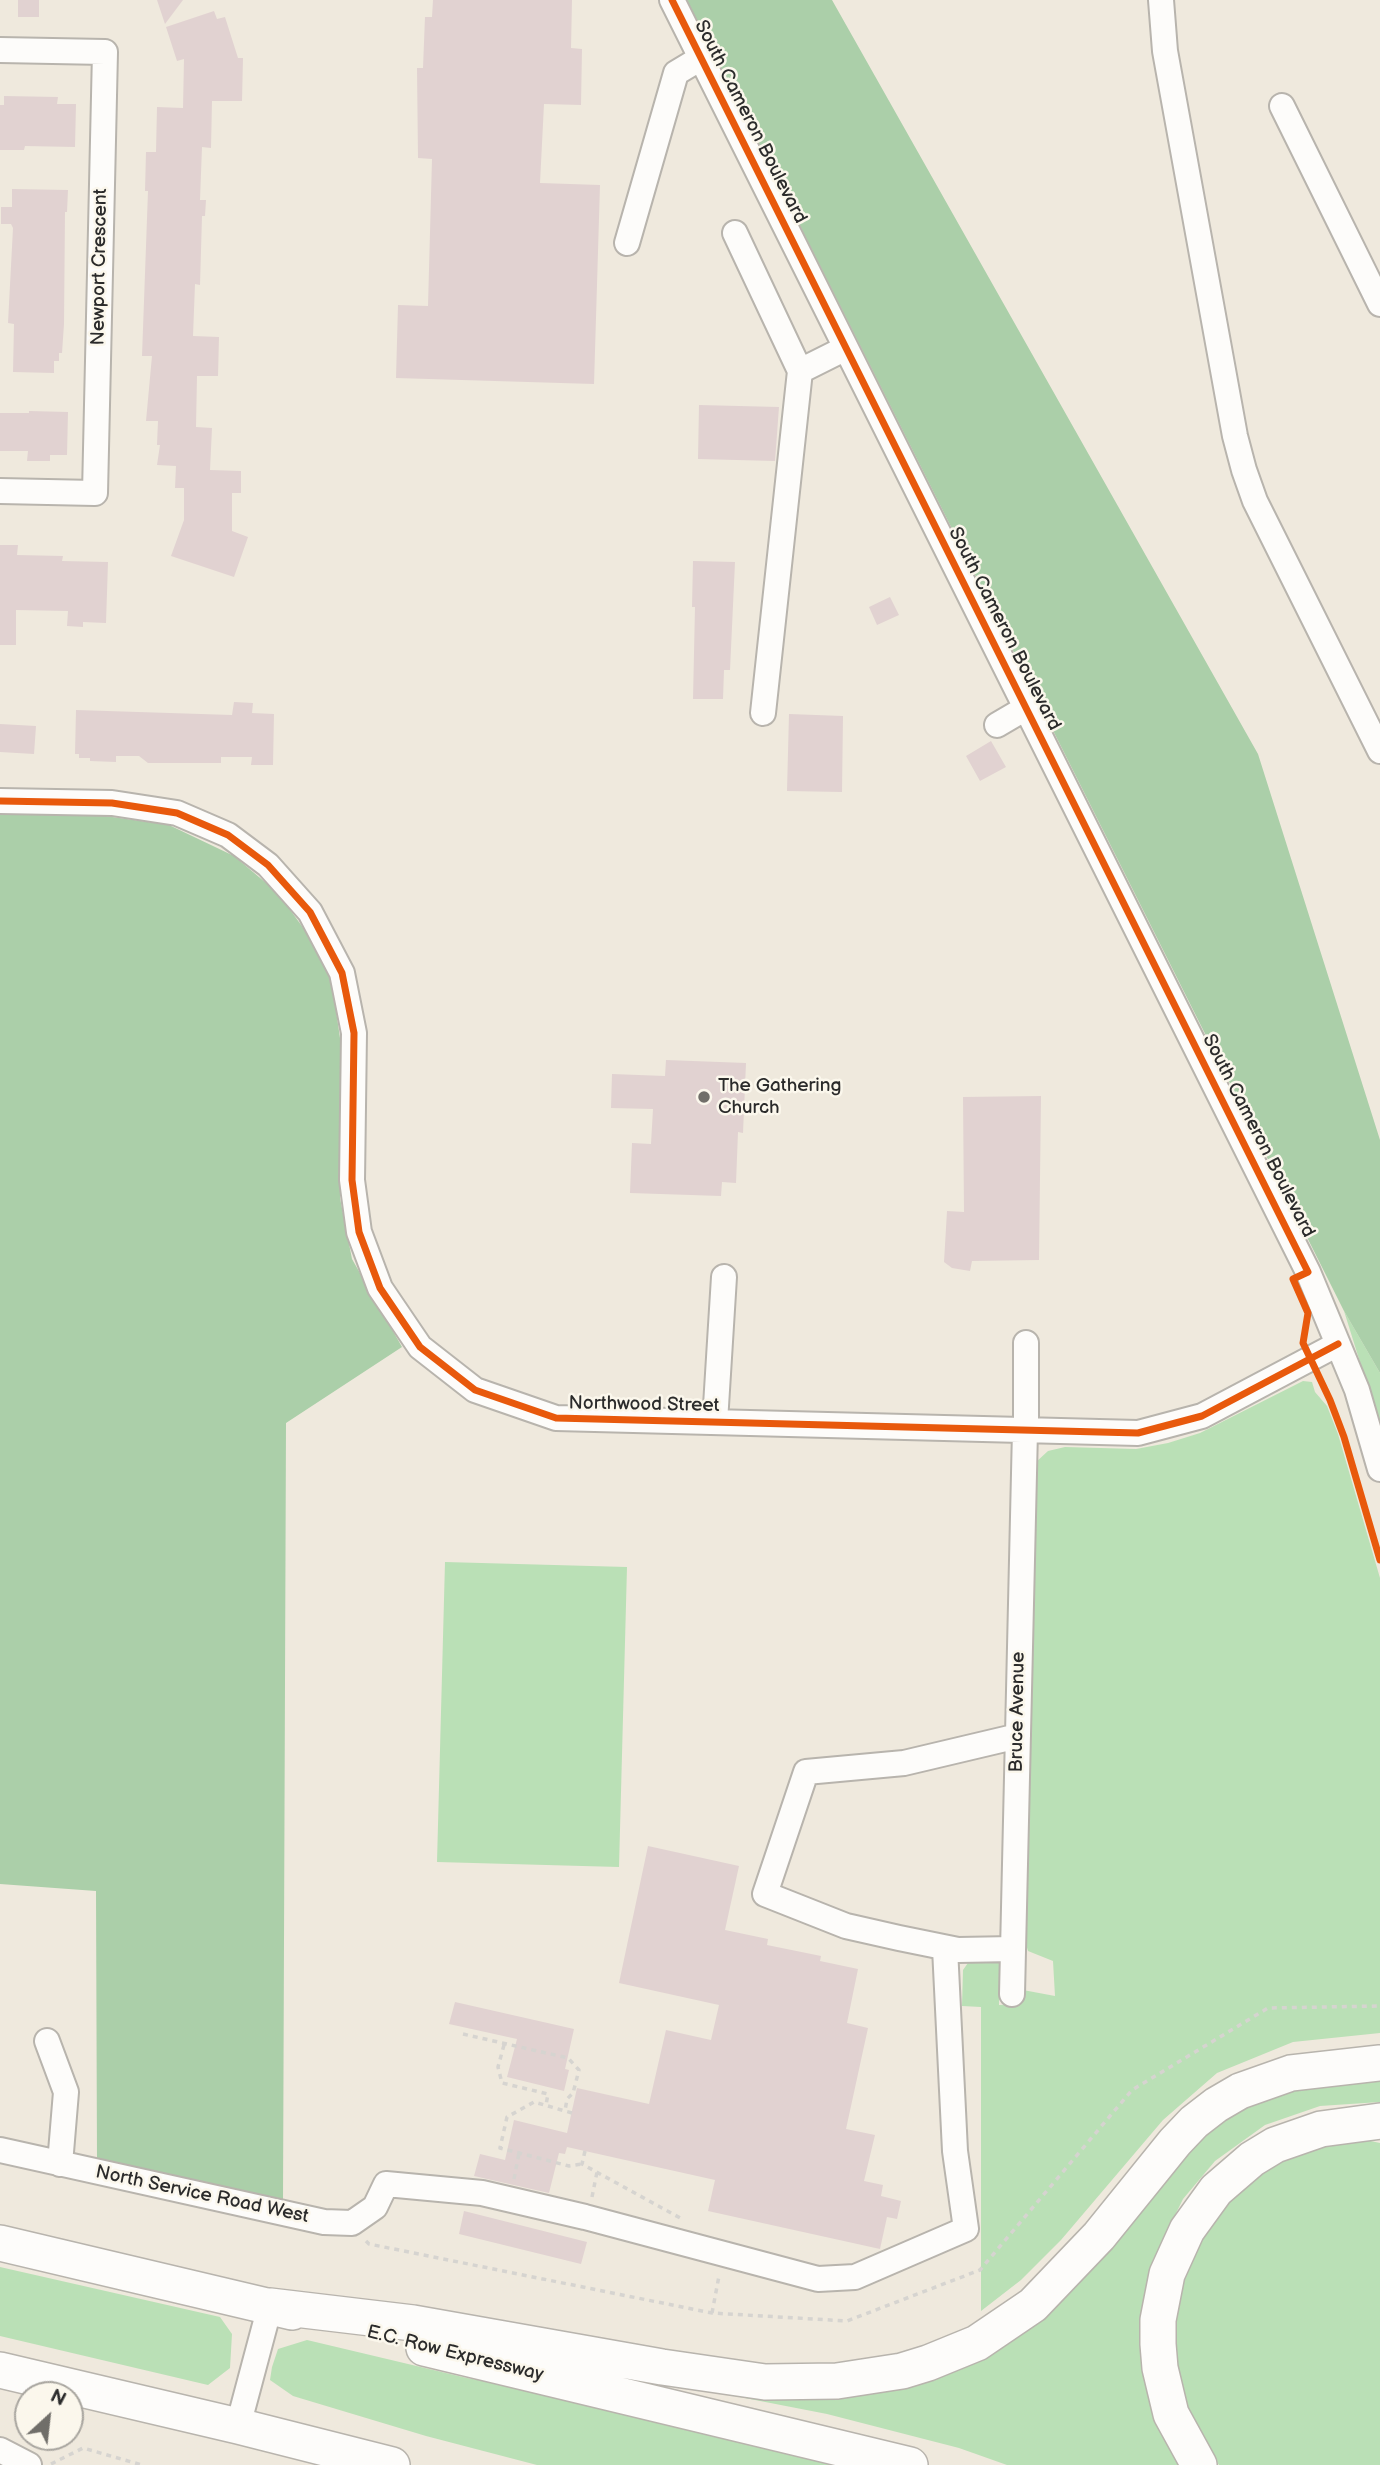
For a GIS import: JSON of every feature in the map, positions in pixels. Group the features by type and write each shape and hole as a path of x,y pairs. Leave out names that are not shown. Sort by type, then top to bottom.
{"highway":[{"path":"270,2306 413,2323 624,2361 765,2382 837,2381 902,2371 977,2343 1033,2305 1099,2236 1175,2142 1216,2105 1240,2091 1291,2073 1380,2063"},
{"path":"1199,2465 1171,2414 1160,2368 1158,2320 1167,2274 1177,2250 1216,2190 1252,2159 1297,2136 1321,2129 1373,2124"},
{"name":"E.C. Row Expressway","path":"0,2243 270,2306 408,2344 910,2465"},
{"path":"0,2370 392,2465"},
{"path":"238,2426 349,2465"}],"street":[{"name":"South Cameron Boulevard","path":"672,0 1308,1272 1357,1390 1380,1469"},
{"path":"1161,0 1165,51 1235,436 1244,470 1255,500 1380,751"},
{"name":"Newport Crescent","path":"0,50 105,52 95,493 0,491"},
{"path":"628,243 676,73 701,58"},
{"path":"1282,106 1380,304"},
{"path":"735,233 800,371 763,713"},
{"path":"800,371 846,348"},
{"path":"997,725 1026,708"},
{"name":"Northwood Street","path":"0,801 112,803 177,813 228,835 268,865 310,912 342,973 354,1032 352,1180 359,1232 380,1288 421,1347 475,1390 556,1418 1138,1433 1202,1416 1338,1344"},
{"path":"715,1422 723,1277"},
{"name":"Bruce Avenue","path":"1012,1994 1026,1343"},
{"path":"1013,1949 945,1948 846,1926 765,1894 806,1772 904,1763 1018,1736"},
{"name":"North Service Road West","path":"0,2150 324,2222 352,2223 375,2207 386,2184 496,2196 818,2279 855,2277 966,2229 955,2151 945,1948"},
{"path":"47,2041 66,2092 60,2164"},
{"path":"238,2426 270,2306"},
{"path":"0,2450 40,2464"}],"path":[{"path":"363,2238 369,2244 712,2313 847,2321 980,2270 1132,2090 1268,2008 1380,2006"},
{"path":"463,2034 568,2058 579,2070 565,2111"},
{"path":"504,2045 498,2067 502,2083 548,2094 546,2105"},
{"path":"572,2113 534,2102 507,2117 500,2148 569,2166 582,2164 688,2222"},
{"path":"582,2164 585,2151"},
{"path":"512,2186 519,2153"},
{"path":"591,2205 597,2172"},
{"path":"712,2313 721,2267"},
{"path":"40,2464 83,2448 142,2465"}],"green space":[{"path":"687,0 832,0 1258,754 1380,1140 1380,1373 1344,1311"},
{"path":"0,812 84,813 169,825 234,856 278,893 309,936 332,983 340,1038 340,1198 352,1259 402,1347 286,1423 283,2200 97,2160 96,1891 0,1884"},
{"path":"1344,1311 1380,1373 1380,1426"},
{"path":"1303,1381 1312,1382 1315,1392 1327,1406 1338,1434 1380,1578 1380,2033 1293,2042 1217,2073 1163,2120 1061,2240 1021,2280 981,2311 981,2007 962,2006 963,1970 970,1960 1000,1961 999,2005 1021,2004 1023,1990 1055,1996 1053,1961 1028,1951 1021,1928 1035,1463 1048,1451 1065,1447 1136,1449 1168,1443 1200,1433"},
{"path":"445,1562 627,1567 619,1867 437,1862"},
{"path":"1380,2070 1380,2102 1320,2106 1265,2125 1215,2161 1183,2199 1153,2260 1140,2318 1149,2391 1186,2465 1007,2465 959,2448 827,2414 719,2393 723,2385 949,2365 1215,2121 1256,2096"},
{"path":"1352,2137 1380,2143 1380,2465 1219,2465 1186,2416 1172,2339 1181,2283 1204,2232 1246,2179 1308,2144"},
{"path":"0,2267 220,2317 232,2334 230,2368 208,2385 0,2336"},
{"path":"307,2340 849,2465 537,2465 426,2436 293,2396 270,2380 272,2367 278,2349"}],"building":[{"path":"18,0 39,0 39,17 18,17"},
{"path":"157,0 183,0 165,24"},
{"path":"433,0 572,0 571,48 582,49 581,105 544,104 540,183 600,185 594,384 396,378 398,305 428,306 432,159 418,158 417,68 423,68 425,17 432,17"},
{"path":"214,11 217,19 225,17 238,58 243,58 242,101 212,101 211,148 202,147 200,200 206,200 205,216 202,216 200,285 195,284 193,336 219,337 218,376 197,376 196,427 212,428 210,470 241,471 241,493 232,493 232,531 248,537 234,577 171,556 184,520 184,488 175,488 176,466 157,465 160,445 157,445 158,421 146,421 152,356 142,356 148,191 145,191 146,152 156,152 157,107 183,108 184,59 177,61 166,27"},
{"path":"4,96 58,97 57,104 76,104 75,147 25,146 24,150 0,150 0,105 4,105"},
{"path":"12,189 68,190 65,212 62,353 59,353 59,361 54,361 54,373 13,372 14,324 8,323 13,228 11,224 1,224 1,207 12,207"},
{"path":"699,405 779,407 775,461 698,459"},
{"path":"68,412 67,455 50,455 50,461 27,461 28,451 0,451 0,413"},
{"path":"0,545 18,545 17,555 63,556 62,561 108,562 106,623 83,622 83,627 67,626 68,611 16,610 16,645 0,645"},
{"path":"693,561 735,562 730,670 724,670 723,699 693,699"},
{"path":"890,597 899,615 877,625 869,607"},
{"path":"234,702 253,703 252,713 274,714 273,765 251,765 252,757 221,757 221,763 148,763 139,756 116,756 116,762 90,761 90,758 79,758 79,754 75,754 76,710 232,715"},
{"path":"789,714 843,716 842,792 787,791"},
{"path":"0,724 36,726 34,754 0,752"},
{"path":"991,741 1006,767 980,781 966,756"},
{"name":"The Gathering Church","path":"666,1060 746,1063 743,1133 738,1132 736,1183 722,1182 721,1196 630,1193 632,1143 651,1144 653,1109 611,1108 612,1074 665,1076"},
{"path":"1041,1096 1039,1260 972,1261 970,1271 952,1268 944,1262 947,1211 964,1212 963,1097"},
{"path":"648,1846 739,1866 725,1930 768,1939 767,1945 821,1956 820,1961 858,1969 847,2023 868,2028 846,2129 875,2135 864,2181 883,2185 881,2196 901,2201 897,2219 887,2217 880,2249 708,2211 715,2180 567,2147 565,2154 559,2153 549,2193 474,2176 480,2154 505,2160 514,2120 567,2133 577,2088 649,2104 666,2030 711,2040 719,2005 619,1983"},
{"path":"455,2002 574,2029 565,2069 569,2070 564,2091 507,2077 517,2039 449,2024"},
{"path":"464,2211 587,2242 581,2264 459,2234"}],"cycle path":[{"path":"672,0 1308,1272 1293,1279 1308,1313 1303,1343 1344,1437 1380,1560"},
{"path":"0,801 112,803 177,813 228,835 268,865 310,912 342,973 354,1033 352,1180 359,1232 380,1288 420,1347 475,1390 556,1418 1138,1433 1202,1416 1338,1344"}],"place":[{"name":"The Gathering Church","path":"704,1097"}]}
